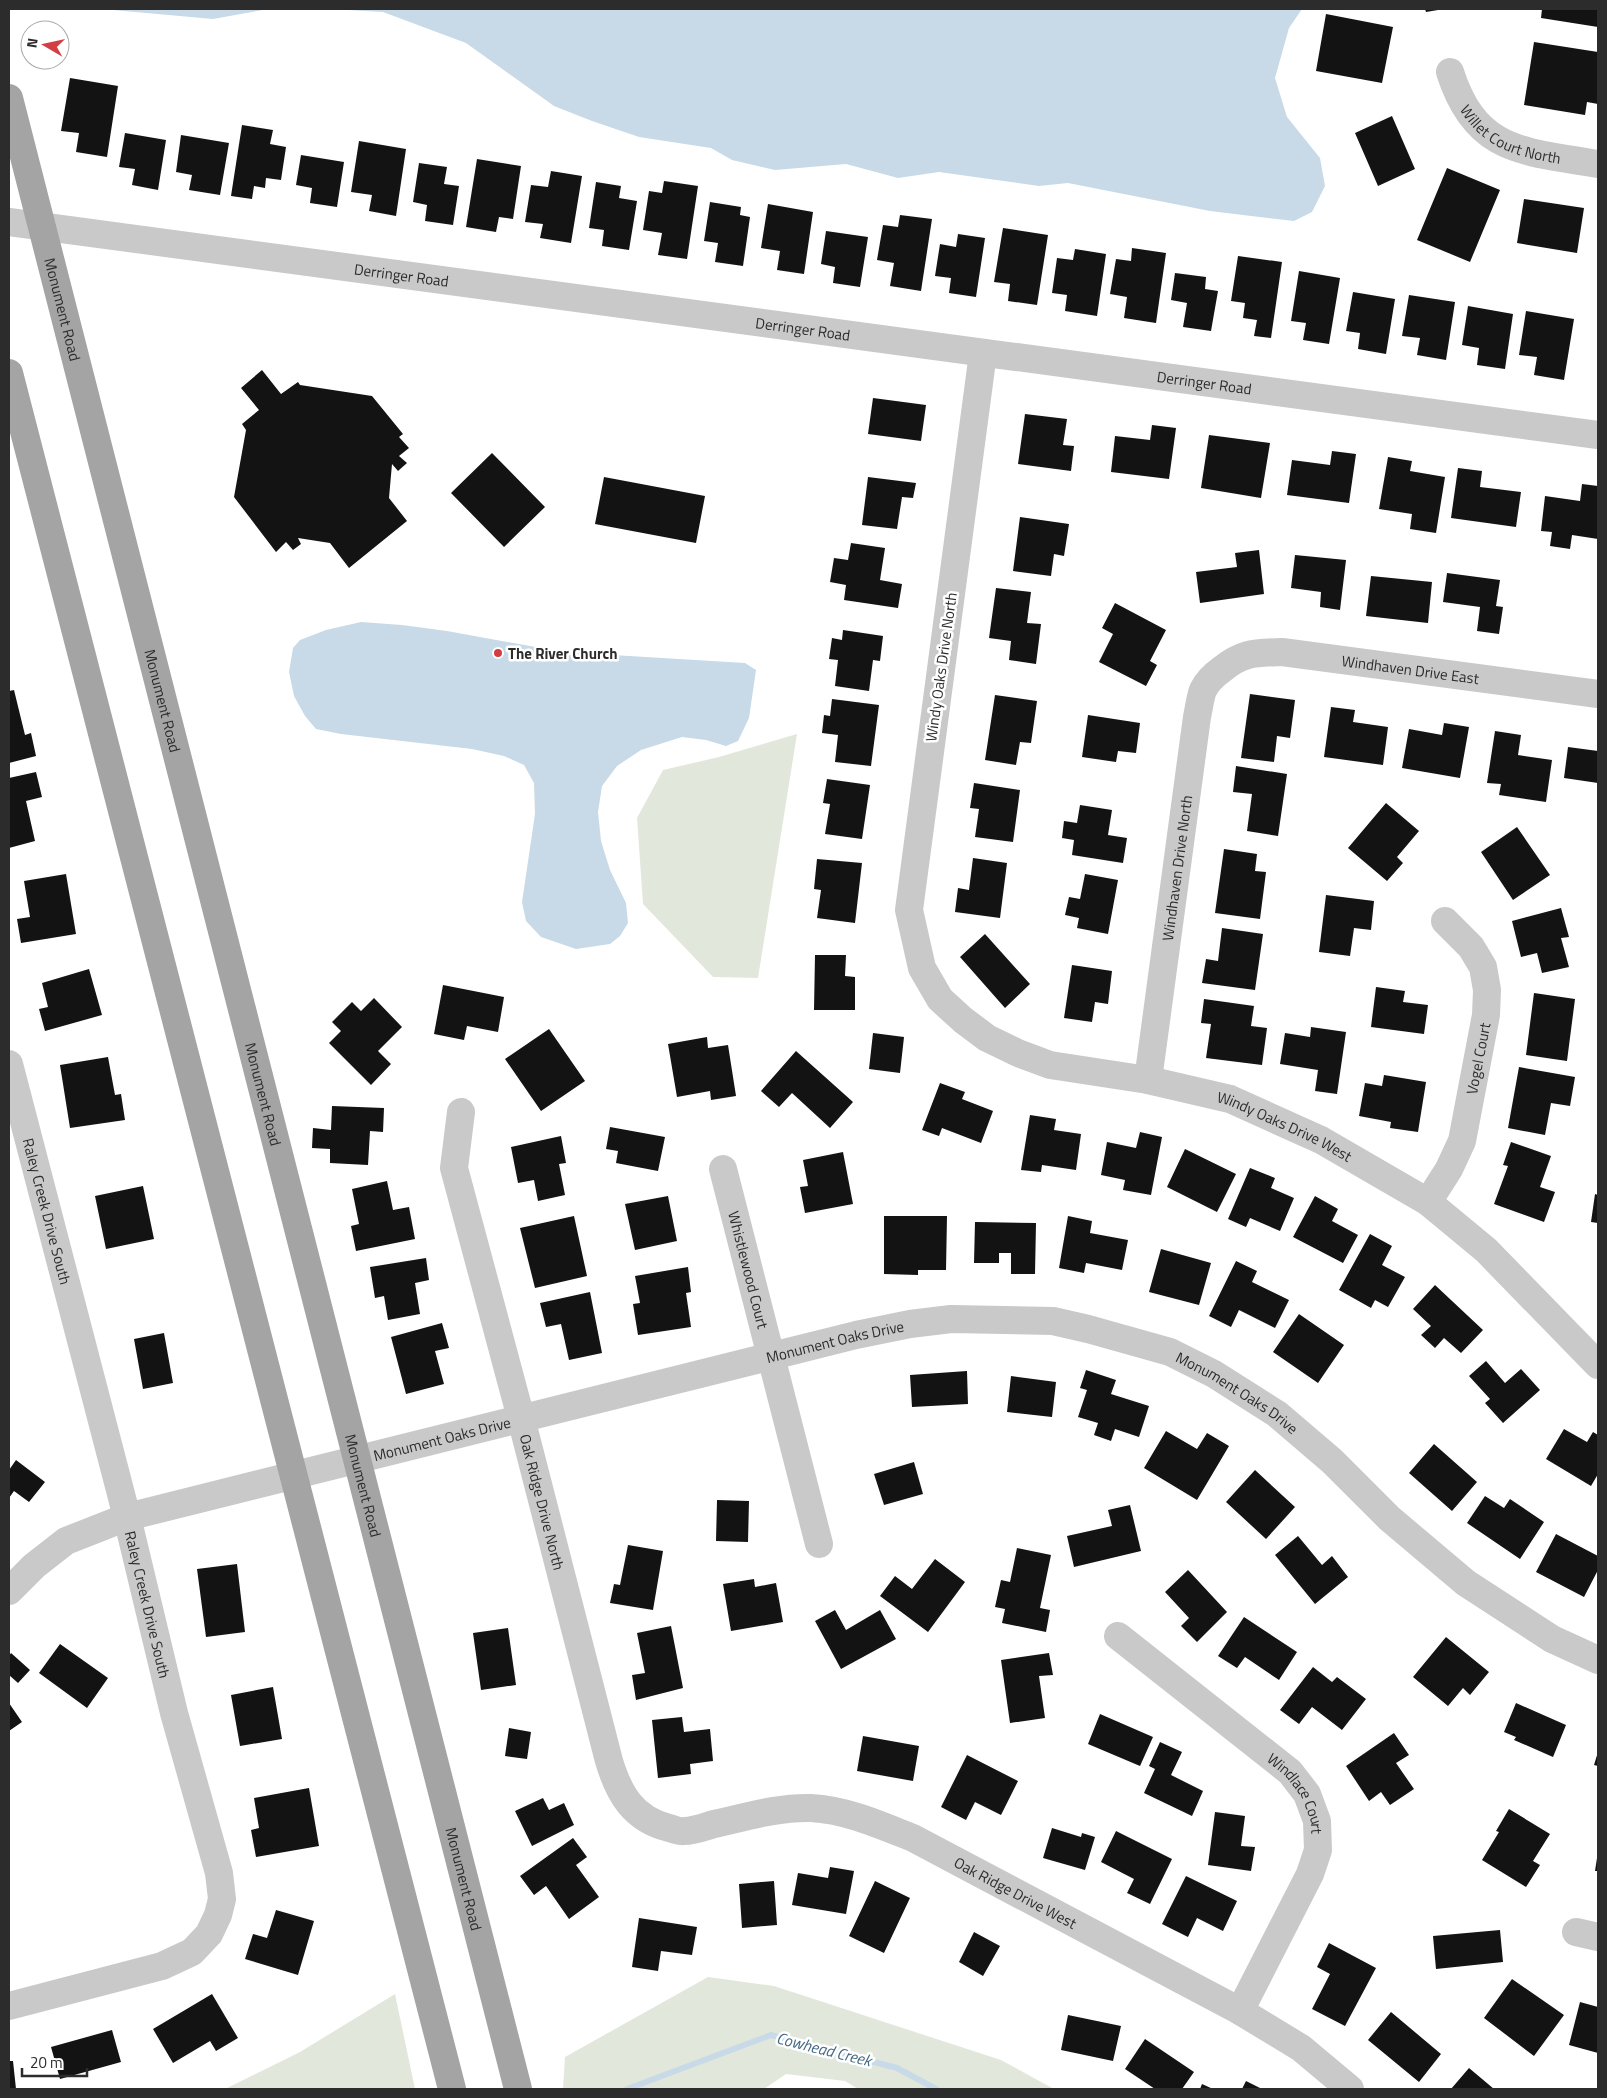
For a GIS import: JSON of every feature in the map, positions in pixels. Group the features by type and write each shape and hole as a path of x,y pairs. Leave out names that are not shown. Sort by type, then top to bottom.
{"main road":[{"name":"Monument Road","path":"9,98 518,2089"},
{"path":"9,373 452,2089"}],"street":[{"name":"Willet Court North","path":"1450,72 1457,95 1475,122 1495,140 1524,150 1598,164"},
{"name":"Derringer Road","path":"9,222 1598,435"},
{"name":"Windy Oaks Drive North","path":"928,979 922,968 910,910 983,353"},
{"name":"Windhaven Drive East","path":"1226,665 1238,657 1251,653 1282,652 1598,694"},
{"name":"Windhaven Drive North","path":"1148,1080 1197,717 1203,690 1226,665"},
{"name":"Vogel Court","path":"1428,1202 1449,1169 1462,1141 1486,1015 1487,990 1483,968 1471,947 1445,921"},
{"name":"Windy Oaks Drive West","path":"928,979 940,999 963,1020 987,1038 1018,1053 1050,1065 1148,1080 1230,1099 1321,1140 1428,1202 1486,1250 1598,1365"},
{"name":"Raley Creek Drive South","path":"9,1064 15,1116 127,1517 174,1713 219,1873 222,1900 209,1934 192,1952 162,1966 9,2006"},
{"name":"Oak Ridge Drive North","path":"461,1112 454,1168 613,1775 624,1798 637,1812 650,1821"},
{"name":"Whistlewood Court","path":"723,1169 769,1356 819,1544"},
{"name":"Monument Oaks Drive","path":"9,1591 34,1566 66,1541 127,1517 769,1356 910,1324 951,1319 1053,1321 1170,1352 1214,1374 1277,1414 1332,1462 1389,1518 1466,1583 1552,1639 1598,1660"},
{"name":"Windlace Court","path":"1118,1636 1290,1772 1307,1794 1317,1821 1318,1850 1310,1874 1240,2011"},
{"name":"Oak Ridge Drive West","path":"650,1821 683,1832 779,1809 812,1808 838,1812 872,1821 912,1838 1240,2011 1301,2048 1350,2089"}],"shaded area":[{"path":"797,734 758,978 713,977 643,904 637,818 663,770 719,757"},
{"path":"708,1977 774,1986 1001,2060 1054,2089 858,2089 845,2081 786,2074 764,2089 563,2089 565,2057"},
{"path":"395,1994 415,2089 225,2089 300,2052"}],"water":[{"path":"102,9 268,9 213,19"},
{"path":"331,9 1302,9 1289,28 1275,78 1287,117 1320,158 1325,186 1312,212 1294,221 1210,211 1068,183 1039,186 939,172 898,178 846,164 775,170 732,160 711,148 639,137 592,121 554,106 466,43 383,12"},
{"path":"361,622 447,631 563,652 745,663 756,670 749,718 738,741 726,746 706,740 682,737 641,750 617,766 602,786 598,812 601,841 610,870 626,903 628,923 620,936 610,944 576,949 541,937 526,921 522,902 535,814 534,783 524,765 504,756 472,749 341,734 316,729 305,716 294,696 289,672 293,648 300,640 326,630"}],"building":[{"path":"1425,9 1438,9 1438,10 1426,12"},
{"path":"1542,9 1598,9 1598,27 1541,18"},
{"path":"1326,14 1393,27 1382,83 1316,71"},
{"path":"1534,42 1598,52 1598,104 1587,102 1585,115 1524,105"},
{"path":"70,78 118,86 107,157 76,152 79,133 61,131"},
{"path":"1392,116 1415,169 1378,186 1355,133"},
{"path":"242,125 273,130 270,144 286,147 281,180 266,178 265,188 254,186 252,199 231,196"},
{"path":"125,133 166,140 158,190 132,185 135,169 119,167"},
{"path":"181,135 229,143 220,195 189,190 192,175 176,172"},
{"path":"359,141 406,149 396,216 369,211 372,195 351,192"},
{"path":"301,155 344,162 337,207 310,203 312,188 296,185"},
{"path":"477,159 521,166 513,219 499,217 496,232 466,227"},
{"path":"419,163 447,167 444,184 459,186 453,225 425,221 427,205 413,202"},
{"path":"1447,168 1500,190 1470,262 1417,240"},
{"path":"551,171 582,176 571,243 540,238 543,224 525,222 531,185 548,187"},
{"path":"664,181 698,186 687,259 658,255 662,233 643,230 649,191 662,193"},
{"path":"596,182 621,186 619,198 637,201 629,250 602,246 604,230 589,228"},
{"path":"1524,199 1584,208 1577,253 1517,243"},
{"path":"710,202 741,207 740,215 750,217 743,266 715,262 718,243 704,241"},
{"path":"768,204 813,212 804,274 777,270 780,251 761,248"},
{"path":"900,215 932,219 921,291 890,286 894,263 877,260 883,225 898,227"},
{"path":"1003,228 1048,235 1037,305 1008,301 1010,284 994,282"},
{"path":"826,231 868,237 860,287 833,283 835,267 821,264"},
{"path":"958,234 985,238 976,297 949,293 951,278 935,276 940,244 956,247"},
{"path":"1132,248 1166,253 1156,323 1124,318 1127,297 1110,294 1116,259 1131,261"},
{"path":"1075,249 1106,254 1097,316 1065,311 1067,295 1052,293 1057,258 1073,260"},
{"path":"1238,256 1282,262 1271,338 1254,336 1257,320 1243,318 1245,303 1231,301"},
{"path":"1299,271 1340,278 1329,344 1303,340 1306,323 1291,321"},
{"path":"1175,273 1206,277 1205,289 1218,291 1211,331 1183,327 1187,303 1171,300"},
{"path":"1353,292 1395,299 1386,354 1358,349 1360,333 1346,331"},
{"path":"1409,295 1455,302 1446,360 1417,355 1420,338 1402,336"},
{"path":"1468,306 1513,314 1505,369 1477,365 1479,348 1462,345"},
{"path":"1526,311 1574,319 1564,380 1534,375 1537,357 1519,355"},
{"path":"262,370 281,394 298,382 300,385 372,396 403,434 399,437 409,448 399,456 407,463 398,471 392,464 389,498 407,521 349,568 330,543 298,538 301,544 293,550 286,542 276,552 234,497 246,430 242,424 259,410 241,388"},
{"path":"873,398 926,405 921,441 868,434"},
{"path":"1025,414 1067,419 1063,445 1074,446 1071,471 1018,464"},
{"path":"1152,425 1176,428 1169,479 1111,472 1115,436 1150,440"},
{"path":"1209,435 1270,443 1261,498 1201,488"},
{"path":"1332,451 1356,454 1349,503 1287,495 1292,460 1330,465"},
{"path":"492,453 545,507 504,547 451,493"},
{"path":"1388,457 1412,461 1410,471 1445,477 1436,533 1410,529 1412,514 1379,509"},
{"path":"1458,468 1482,471 1480,487 1521,492 1516,527 1451,518"},
{"path":"604,477 705,496 696,543 595,524"},
{"path":"868,477 916,483 913,498 902,497 897,529 862,525"},
{"path":"1582,484 1598,486 1598,539 1572,535 1570,549 1550,546 1552,532 1541,531 1545,496 1580,501"},
{"path":"1020,517 1069,524 1064,556 1054,554 1051,576 1013,571"},
{"path":"851,543 885,548 880,580 902,584 898,608 844,600 846,585 830,582 834,558 848,560"},
{"path":"1259,550 1264,594 1200,603 1196,572 1237,567 1235,553"},
{"path":"1295,555 1346,560 1340,610 1320,607 1321,592 1291,588"},
{"path":"1447,573 1500,580 1496,606 1503,607 1499,634 1477,631 1480,607 1443,602"},
{"path":"1371,576 1432,582 1428,623 1366,616"},
{"path":"996,588 1031,592 1027,623 1041,624 1036,664 1009,660 1011,641 989,638"},
{"path":"1115,603 1166,630 1150,661 1157,665 1146,686 1099,662 1113,634 1102,628"},
{"path":"843,630 883,636 880,661 873,660 869,691 835,686 838,660 829,659 832,638 842,640"},
{"path":"14,690 25,735 31,733 36,756 9,763 9,691"},
{"path":"1250,694 1295,700 1290,738 1277,736 1274,762 1241,758"},
{"path":"995,695 1037,701 1031,743 1020,742 1016,765 985,760"},
{"path":"832,699 879,705 871,766 835,762 838,735 822,733 824,715 830,716"},
{"path":"1331,707 1355,710 1353,722 1388,727 1383,765 1324,757"},
{"path":"1088,715 1140,723 1136,753 1118,751 1116,762 1082,757"},
{"path":"1444,723 1469,727 1460,778 1402,768 1409,729 1442,735"},
{"path":"1495,731 1521,735 1518,755 1552,760 1546,802 1499,795 1501,784 1487,783"},
{"path":"1568,747 1598,751 1598,783 1564,778"},
{"path":"1236,766 1287,774 1278,836 1247,831 1252,794 1233,792"},
{"path":"36,772 42,797 26,801 35,841 9,848 9,778"},
{"path":"827,779 870,785 862,839 825,834 830,804 823,803"},
{"path":"974,783 1020,790 1013,842 975,837 979,809 970,808"},
{"path":"1386,803 1419,831 1397,857 1403,863 1387,881 1348,848"},
{"path":"1080,805 1112,810 1108,835 1127,838 1123,863 1072,855 1074,840 1062,838 1064,821 1077,823"},
{"path":"1517,827 1550,875 1513,900 1481,852"},
{"path":"1224,849 1257,854 1255,871 1266,872 1260,919 1215,913"},
{"path":"973,858 1007,863 1000,918 955,912 958,888 969,890"},
{"path":"817,859 862,863 855,923 817,918 821,890 814,889"},
{"path":"66,874 76,934 21,943 17,919 30,917 24,881"},
{"path":"1085,874 1118,880 1108,934 1077,928 1079,918 1065,915 1069,897 1080,899"},
{"path":"1326,895 1374,901 1371,930 1354,928 1350,956 1319,952"},
{"path":"1561,908 1569,937 1561,938 1569,967 1542,973 1537,953 1521,957 1512,921"},
{"path":"1222,928 1263,934 1255,990 1202,983 1206,959 1218,961"},
{"path":"985,934 1030,984 1005,1008 960,957"},
{"path":"815,955 846,955 845,976 855,977 855,1010 814,1010"},
{"path":"1072,965 1112,971 1108,1004 1095,1002 1092,1022 1064,1018"},
{"path":"89,969 102,1015 45,1031 39,1009 48,1007 42,983"},
{"path":"443,985 504,997 498,1032 467,1026 464,1040 434,1034"},
{"path":"1376,987 1405,991 1403,1002 1428,1005 1424,1034 1371,1027"},
{"path":"1534,993 1575,999 1567,1061 1526,1055"},
{"path":"374,998 402,1027 378,1051 391,1064 371,1085 329,1043 341,1031 332,1022 352,1002 361,1011"},
{"path":"1204,999 1254,1006 1251,1026 1267,1028 1262,1065 1206,1058 1211,1024 1201,1023"},
{"path":"1311,1027 1346,1032 1337,1094 1315,1091 1318,1070 1280,1064 1285,1033 1310,1037"},
{"path":"549,1029 585,1081 541,1111 505,1059"},
{"path":"873,1033 904,1037 900,1073 869,1069"},
{"path":"707,1037 708,1048 728,1045 736,1096 711,1100 710,1091 677,1097 668,1044"},
{"path":"796,1051 853,1102 830,1128 792,1093 779,1107 761,1091"},
{"path":"108,1057 115,1095 121,1094 125,1120 70,1128 60,1065"},
{"path":"1519,1067 1575,1077 1570,1106 1551,1103 1545,1135 1508,1128"},
{"path":"1384,1075 1426,1082 1418,1132 1390,1128 1391,1122 1359,1116 1365,1083 1382,1086"},
{"path":"940,1083 965,1092 962,1099 993,1111 981,1143 942,1128 939,1136 922,1130"},
{"path":"332,1106 384,1108 383,1132 370,1131 368,1165 330,1163 330,1149 312,1148 313,1128 331,1130"},
{"path":"1030,1115 1056,1119 1054,1130 1081,1134 1076,1170 1042,1165 1041,1172 1021,1170"},
{"path":"610,1127 665,1137 658,1171 616,1163 618,1151 606,1149"},
{"path":"1140,1132 1162,1137 1151,1195 1123,1190 1125,1180 1101,1175 1107,1142 1136,1148"},
{"path":"561,1136 566,1163 559,1164 565,1195 538,1201 534,1180 518,1183 511,1147"},
{"path":"1511,1142 1551,1156 1540,1187 1555,1192 1544,1222 1494,1204 1508,1166 1503,1165"},
{"path":"1185,1149 1236,1174 1217,1212 1167,1187"},
{"path":"843,1152 853,1204 805,1213 800,1187 808,1186 803,1160"},
{"path":"1250,1168 1275,1178 1271,1188 1294,1198 1280,1231 1250,1218 1246,1227 1228,1219"},
{"path":"387,1181 393,1210 409,1207 415,1239 356,1251 351,1226 359,1224 352,1189"},
{"path":"143,1186 154,1239 106,1249 95,1196"},
{"path":"1595,1194 1598,1195 1598,1223 1591,1222"},
{"path":"668,1196 677,1241 635,1250 625,1204"},
{"path":"1315,1196 1338,1209 1332,1221 1358,1235 1343,1263 1293,1237"},
{"path":"574,1216 587,1276 535,1288 520,1228"},
{"path":"884,1216 947,1216 946,1270 918,1270 918,1275 884,1274"},
{"path":"1068,1216 1092,1221 1090,1233 1128,1240 1122,1270 1086,1263 1084,1273 1059,1268"},
{"path":"975,1222 1036,1223 1035,1274 1011,1274 1011,1253 999,1253 999,1263 974,1263"},
{"path":"1370,1234 1392,1246 1382,1265 1405,1277 1388,1307 1375,1300 1371,1308 1339,1290"},
{"path":"1161,1249 1211,1263 1199,1305 1149,1292"},
{"path":"426,1258 429,1280 415,1283 420,1314 388,1320 384,1296 375,1298 370,1267"},
{"path":"1236,1261 1257,1271 1252,1282 1289,1300 1275,1328 1239,1310 1231,1327 1209,1316"},
{"path":"688,1267 691,1292 686,1293 691,1327 638,1335 633,1304 640,1303 635,1276"},
{"path":"1435,1285 1483,1330 1461,1353 1444,1338 1435,1348 1421,1335 1431,1326 1413,1309"},
{"path":"590,1292 602,1353 569,1360 561,1324 546,1327 540,1303"},
{"path":"1299,1314 1344,1345 1318,1383 1273,1352"},
{"path":"442,1323 449,1348 435,1351 444,1384 406,1394 391,1337"},
{"path":"164,1333 173,1383 143,1389 134,1339"},
{"path":"1486,1361 1505,1383 1521,1369 1540,1390 1503,1423 1485,1403 1490,1399 1469,1376"},
{"path":"1086,1370 1116,1380 1111,1394 1149,1406 1139,1437 1115,1429 1111,1441 1094,1435 1098,1423 1078,1417 1087,1390 1080,1388"},
{"path":"967,1371 968,1404 912,1407 910,1375"},
{"path":"1011,1376 1056,1382 1052,1417 1007,1412"},
{"path":"1564,1429 1587,1442 1593,1432 1598,1435 1598,1474 1591,1486 1546,1459"},
{"path":"1166,1431 1197,1449 1207,1433 1229,1446 1197,1500 1144,1468"},
{"path":"1434,1444 1477,1482 1452,1511 1409,1473"},
{"path":"16,1460 45,1482 29,1502 14,1491 9,1498 9,1470"},
{"path":"914,1462 923,1494 884,1505 874,1474"},
{"path":"1255,1470 1295,1507 1266,1539 1226,1502"},
{"path":"1485,1496 1504,1508 1510,1499 1544,1522 1520,1559 1467,1523"},
{"path":"717,1500 749,1501 748,1542 716,1541"},
{"path":"1130,1505 1141,1551 1074,1567 1067,1536 1112,1526 1108,1510"},
{"path":"1556,1534 1598,1556 1598,1570 1584,1597 1536,1572"},
{"path":"1298,1536 1322,1565 1332,1556 1348,1577 1315,1604 1275,1555"},
{"path":"628,1545 663,1551 653,1610 610,1603 614,1584 620,1585"},
{"path":"1017,1548 1051,1555 1040,1608 1050,1610 1046,1632 1002,1623 1005,1609 995,1607 1001,1580 1010,1582"},
{"path":"935,1559 965,1582 928,1632 880,1596 895,1576 912,1589"},
{"path":"237,1564 245,1632 206,1637 197,1569"},
{"path":"1188,1570 1227,1612 1197,1642 1181,1626 1189,1618 1165,1592"},
{"path":"754,1579 755,1587 776,1583 783,1622 731,1631 723,1584"},
{"path":"835,1610 846,1630 880,1610 896,1639 841,1669 815,1621"},
{"path":"1244,1617 1297,1652 1279,1680 1245,1657 1237,1668 1218,1656"},
{"path":"671,1626 683,1688 636,1700 632,1675 645,1673 637,1633"},
{"path":"508,1628 516,1685 481,1690 473,1633"},
{"path":"1446,1637 1489,1672 1470,1695 1463,1688 1448,1706 1413,1677"},
{"path":"60,1644 108,1678 87,1708 39,1673"},
{"path":"11,1653 30,1670 18,1683 9,1675 9,1656"},
{"path":"1049,1653 1053,1675 1039,1676 1045,1718 1010,1723 1001,1660"},
{"path":"1313,1667 1332,1682 1337,1677 1366,1699 1342,1730 1312,1707 1299,1724 1280,1710"},
{"path":"273,1687 282,1739 240,1746 231,1695"},
{"path":"9,1703 22,1722 9,1731"},
{"path":"1516,1703 1566,1725 1553,1757 1514,1740 1516,1737 1504,1732"},
{"path":"1100,1714 1153,1737 1140,1766 1088,1744"},
{"path":"682,1717 684,1732 710,1729 713,1761 690,1764 691,1774 658,1778 652,1720"},
{"path":"509,1728 531,1732 527,1759 505,1756"},
{"path":"1394,1733 1409,1755 1396,1763 1414,1789 1390,1805 1381,1792 1369,1801 1346,1766"},
{"path":"863,1736 919,1746 913,1781 857,1771"},
{"path":"1160,1742 1182,1752 1171,1775 1203,1791 1192,1816 1144,1793 1155,1769 1149,1766"},
{"path":"1598,1752 1598,1766 1594,1765"},
{"path":"967,1755 1018,1781 1001,1815 975,1802 966,1820 941,1807"},
{"path":"309,1788 319,1846 256,1857 251,1830 259,1828 254,1798"},
{"path":"543,1798 549,1810 564,1803 574,1825 532,1846 515,1811"},
{"path":"1509,1809 1550,1834 1533,1861 1540,1865 1526,1887 1482,1860 1499,1832 1496,1831"},
{"path":"1215,1812 1245,1816 1241,1846 1255,1847 1251,1871 1208,1865"},
{"path":"1052,1828 1081,1837 1082,1833 1095,1837 1085,1870 1043,1858"},
{"path":"1116,1831 1172,1859 1150,1904 1127,1893 1134,1879 1101,1862"},
{"path":"573,1838 587,1857 576,1865 599,1897 569,1919 546,1886 534,1895 520,1876"},
{"path":"1597,1858 1598,1871 1595,1871"},
{"path":"830,1867 854,1871 846,1914 792,1905 798,1873 828,1878"},
{"path":"1186,1876 1237,1901 1223,1931 1197,1918 1188,1937 1162,1924"},
{"path":"774,1881 777,1925 742,1928 739,1884"},
{"path":"875,1881 910,1898 884,1953 849,1936"},
{"path":"276,1910 314,1921 298,1975 245,1959 253,1934 267,1938"},
{"path":"639,1918 697,1927 692,1955 661,1951 658,1971 632,1967"},
{"path":"1500,1930 1503,1962 1436,1969 1433,1936"},
{"path":"974,1932 1000,1946 983,1976 959,1962"},
{"path":"1329,1943 1376,1968 1345,2026 1312,2009 1330,1974 1317,1967"},
{"path":"1512,1979 1564,2015 1534,2056 1484,2018"},
{"path":"212,1994 238,2038 216,2051 210,2041 173,2063 153,2029"},
{"path":"1580,2002 1598,2007 1598,2053 1569,2045"},
{"path":"1391,2012 1441,2054 1419,2082 1368,2040"},
{"path":"1068,2015 1121,2026 1113,2061 1061,2050"},
{"path":"112,2030 121,2062 60,2079 51,2047"},
{"path":"1145,2039 1194,2072 1182,2089 1155,2089 1125,2069"},
{"path":"9,2061 13,2061 16,2089 9,2089"},
{"path":"1469,2068 1494,2089 1451,2089"},
{"path":"1246,2081 1262,2089 1242,2089"},
{"path":"1202,2084 1213,2089 1200,2089"}],"waterway":[{"name":"Cowhead Creek","path":"627,2089 771,2035 897,2068 936,2089"}],"place":[{"name":"The River Church","path":"498,653"}]}
